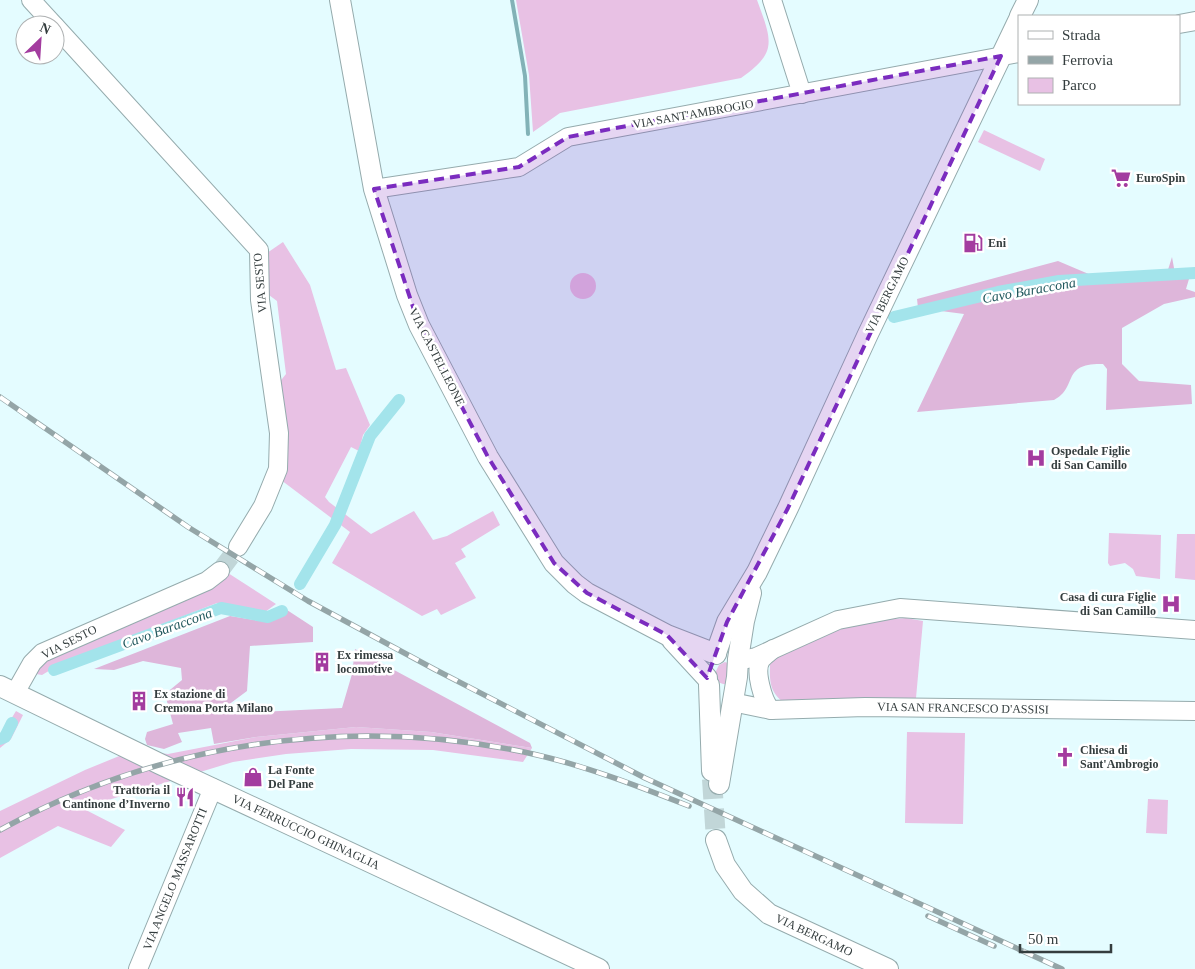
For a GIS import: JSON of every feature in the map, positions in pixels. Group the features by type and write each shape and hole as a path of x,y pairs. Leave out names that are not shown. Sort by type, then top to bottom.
{"main road":[{"name":"VIA CASTELLEONE","path":"340,0 374,189 407,295 419,325 488,457 529,526 554,563 587,593 667,635 716,654 728,653 738,660"},
{"name":"VIA BERGAMO","path":"1020,15 1028,0"},
{"name":"VIA BERGAMO","path":"709,683 716,654 732,612 757,572 1010,55 1018,22"},
{"name":"VIA BERGAMO","path":"734,694 742,635 757,572"},
{"name":"VIA BERGAMO","path":"690,643 713,628 732,612"},
{"name":"VIA CASTELLEONE","path":"667,635 709,683 734,694"},
{"path":"709,683 716,781 734,694"},
{"name":"VIA FERRUCCIO GHINAGLIA","path":"8,690 598,969"},
{"name":"VIA BERGAMO","path":"716,840 725,865 743,891 769,914 888,969"}],"street":[{"name":"VIA SESTO","path":"31,0 44,15"},
{"path":"772,0 802,94"},
{"path":"1180,24 1195,21"},
{"name":"VIA SESTO","path":"65,38 259,250 260,300 279,433 278,469 263,506 238,547"},
{"name":"VIA SANT'AMBROGIO","path":"374,189 519,167 568,136 1010,55"},
{"name":"VIA SESTO","path":"8,690 42,653 206,581 220,571"},
{"path":"738,660 756,657 838,620 900,608 1195,630"},
{"path":"742,635 768,651"},
{"path":"768,651 759,665 763,699 771,710"},
{"name":"VIA SAN FRANCESCO D'ASSISI","path":"734,694 771,710 865,708 1195,710"},
{"name":"VIA ANGELO MASSAROTTI","path":"138,969 213,788"}],"highlighted area":[{"path":"1001,56 788,508 727,622 707,678 667,635 587,593 554,563 488,457 419,325 374,189 519,167 568,137"}],"green space":[{"path":"516,0 757,0 766,25 769,44 762,60 741,78 560,113 533,132 529,75"},
{"path":"984,130 1045,159 1040,171 978,142"},
{"path":"283,242 310,285 336,370 346,368 370,425 363,435 359,451 351,447 325,497 371,534 414,511 433,540 447,536 493,511 500,525 461,549 466,557 455,563 476,598 441,615 437,609 422,616 332,563 350,532 281,480 278,384 286,374 277,301 265,292 267,253"},
{"path":"583,273 592,277 596,286 592,295 583,299 574,295 570,286 574,277"},
{"path":"1109,533 1161,535 1160,579 1136,576 1133,569 1125,563 1110,566 1108,563"},
{"path":"1177,534 1195,534 1195,580 1175,578"},
{"path":"228,573 276,604 265,612 217,603 62,663 42,675 30,673 46,656"},
{"path":"906,618 923,621 916,698 782,701 774,692 771,683 770,661 795,642 850,622"},
{"path":"725,662 730,664 727,684 722,684 716,678 715,673 719,665"},
{"path":"16,711 23,715 11,739 0,748 0,737"},
{"path":"356,727 431,732 532,748 523,762 433,750 351,749 286,754 233,762 82,808 125,830 111,847 58,826 0,858 0,811 85,770 134,750 168,754 256,737"},
{"path":"907,732 965,733 963,824 905,823"},
{"path":"1148,799 1168,800 1167,834 1146,833"}],"shaded area":[{"path":"1172,257 1176,279 1189,279 1186,289 1195,292 1195,297 1164,304 1122,328 1122,364 1139,381 1191,385 1192,404 1106,410 1107,369 1103,364 1081,367 1075,372 1062,395 1054,400 917,412 964,314 918,308 917,299 1058,261 1091,275 1167,273"},
{"path":"287,610 313,627 313,642 250,646 247,691 216,714 342,708 352,674 355,649 530,743 532,748 431,732 356,727 256,737 214,744 211,728 178,733 182,742 164,749 147,745 145,739 147,732 173,724 165,694 182,680 181,668 143,661 114,670 94,669 230,616 267,622"}],"waterway":[{"path":"512,0 525,76 528,134"},
{"name":"Cavo Baraccona","path":"894,317 998,292 1059,281 1195,273"},
{"name":"Cavo Baraccona","path":"300,584 335,525 370,436 399,400"},
{"name":"Cavo Baraccona","path":"54,670 221,608 268,617 282,611"},
{"name":"Cavo Baraccona","path":"0,739 5,737 12,723"}],"tunnel":[{"path":"220,571 238,547"},
{"path":"712,779 716,840"}],"railway":[{"path":"0,397 188,527 308,601 434,669 645,778 1062,969"},
{"path":"0,830 61,800 124,776 189,757 255,744 322,737 389,736 457,741 524,752 587,769 689,806"},
{"path":"928,916 994,946"}],"place":[{"name":"EuroSpin","path":"1121,178"},
{"name":"Eni","path":"973,243"},
{"name":"Ospedale Figlie di San Camillo","path":"1036,458"},
{"name":"Casa di cura Figlie di San Camillo","path":"1171,604"},
{"name":"Ex rimessa locomotive","path":"322,662"},
{"name":"Ex stazione di Cremona Porta Milano","path":"139,701"},
{"name":"Chiesa di Sant'Ambrogio","path":"1065,757"},
{"name":"La Fonte Del Pane","path":"253,777"},
{"name":"Trattoria il Cantinone d’Inverno","path":"185,797"}]}
